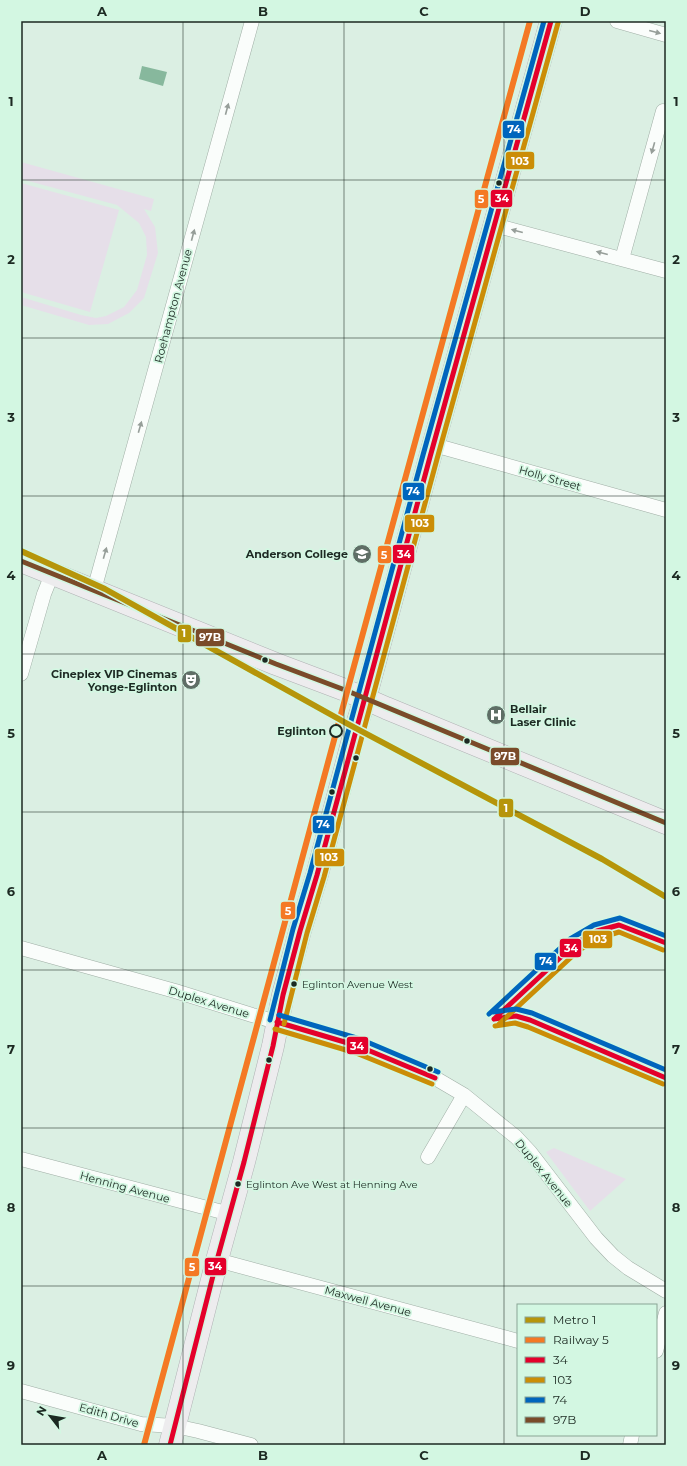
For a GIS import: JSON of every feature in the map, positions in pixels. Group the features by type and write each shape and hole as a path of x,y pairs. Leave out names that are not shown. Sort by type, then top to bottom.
{"main road":[{"path":"172,1436 273,1046 277,1022 300,931 317,875 357,724 551,21"},
{"path":"21,561 365,699 666,823"}],"street":[{"name":"Roehampton Avenue","path":"94,590 252,21"},
{"path":"617,21 666,35"},
{"path":"622,259 663,111"},
{"path":"494,225 666,271"},
{"name":"Holly Street","path":"434,445 666,510"},
{"path":"21,674 44,594 52,574"},
{"name":"Duplex Avenue","path":"21,948 167,989 332,1038 387,1057 434,1078 464,1095 516,1137 530,1152 596,1238 613,1256 628,1268 666,1291"},
{"path":"428,1157 464,1095"},
{"name":"Henning Avenue","path":"21,1159 230,1214"},
{"name":"Maxwell Avenue","path":"217,1260 517,1341"},
{"path":"657,1347 666,1313"},
{"name":"Edith Drive","path":"21,1391 147,1425 172,1436 198,1431 251,1445"}],"shaded area":[{"path":"142,66 167,72 163,86 139,79"},
{"path":"21,162 154,199 151,211 144,209 155,227 158,253 144,298 129,313 108,324 89,325 21,305 21,297 81,315 96,318 106,316 124,307 137,290 147,255 146,237 139,223 117,205 21,179"},
{"path":"21,183 119,210 90,312 21,292"},
{"path":"554,1148 626,1179 590,1211 546,1152"}],"metro line":[{"name":"1","path":"21,551 105,589 346,723 602,859 666,897"}],"rail line":[{"name":"5","path":"144,1445 530,21"}],"transit line":[{"name":"74","path":"270,1020 293,929 310,873 423,455 544,21"},
{"name":"34","path":"170,1445 217,1260 244,1162 273,1046 283,995 300,931 317,875 430,457 551,21"},
{"name":"103","path":"284,1024 307,933 324,877 437,459 558,23"},
{"name":"97B","path":"21,561 276,664 345,690 666,823"},
{"name":"74","path":"489,1014 570,939 594,925 620,918 666,936"},
{"name":"34","path":"494,1019 575,944 597,931 619,925 666,943"},
{"name":"103","path":"499,1024 579,950 600,938 619,932 663,950"},
{"name":"74","path":"493,1012 516,1009 532,1013 666,1070"},
{"name":"74","path":"279,1015 360,1039 438,1072"},
{"name":"34","path":"494,1019 516,1016 530,1020 666,1078"},
{"name":"34","path":"277,1022 358,1046 435,1078"},
{"name":"103","path":"495,1026 515,1023 528,1027 663,1084"},
{"name":"103","path":"275,1029 356,1053 432,1084"}],"place":[{"name":"Anderson College","path":"362,554"},
{"name":"Cineplex VIP Cinemas Yonge-Eglinton","path":"191,680"},
{"name":"Bellair Laser Clinic","path":"496,715"},
{"name":"Eglinton","path":"336,731"},
{"name":"Eglinton Avenue West","path":"294,984"},
{"name":"Eglinton Ave West at Henning Ave","path":"238,1184"}]}
